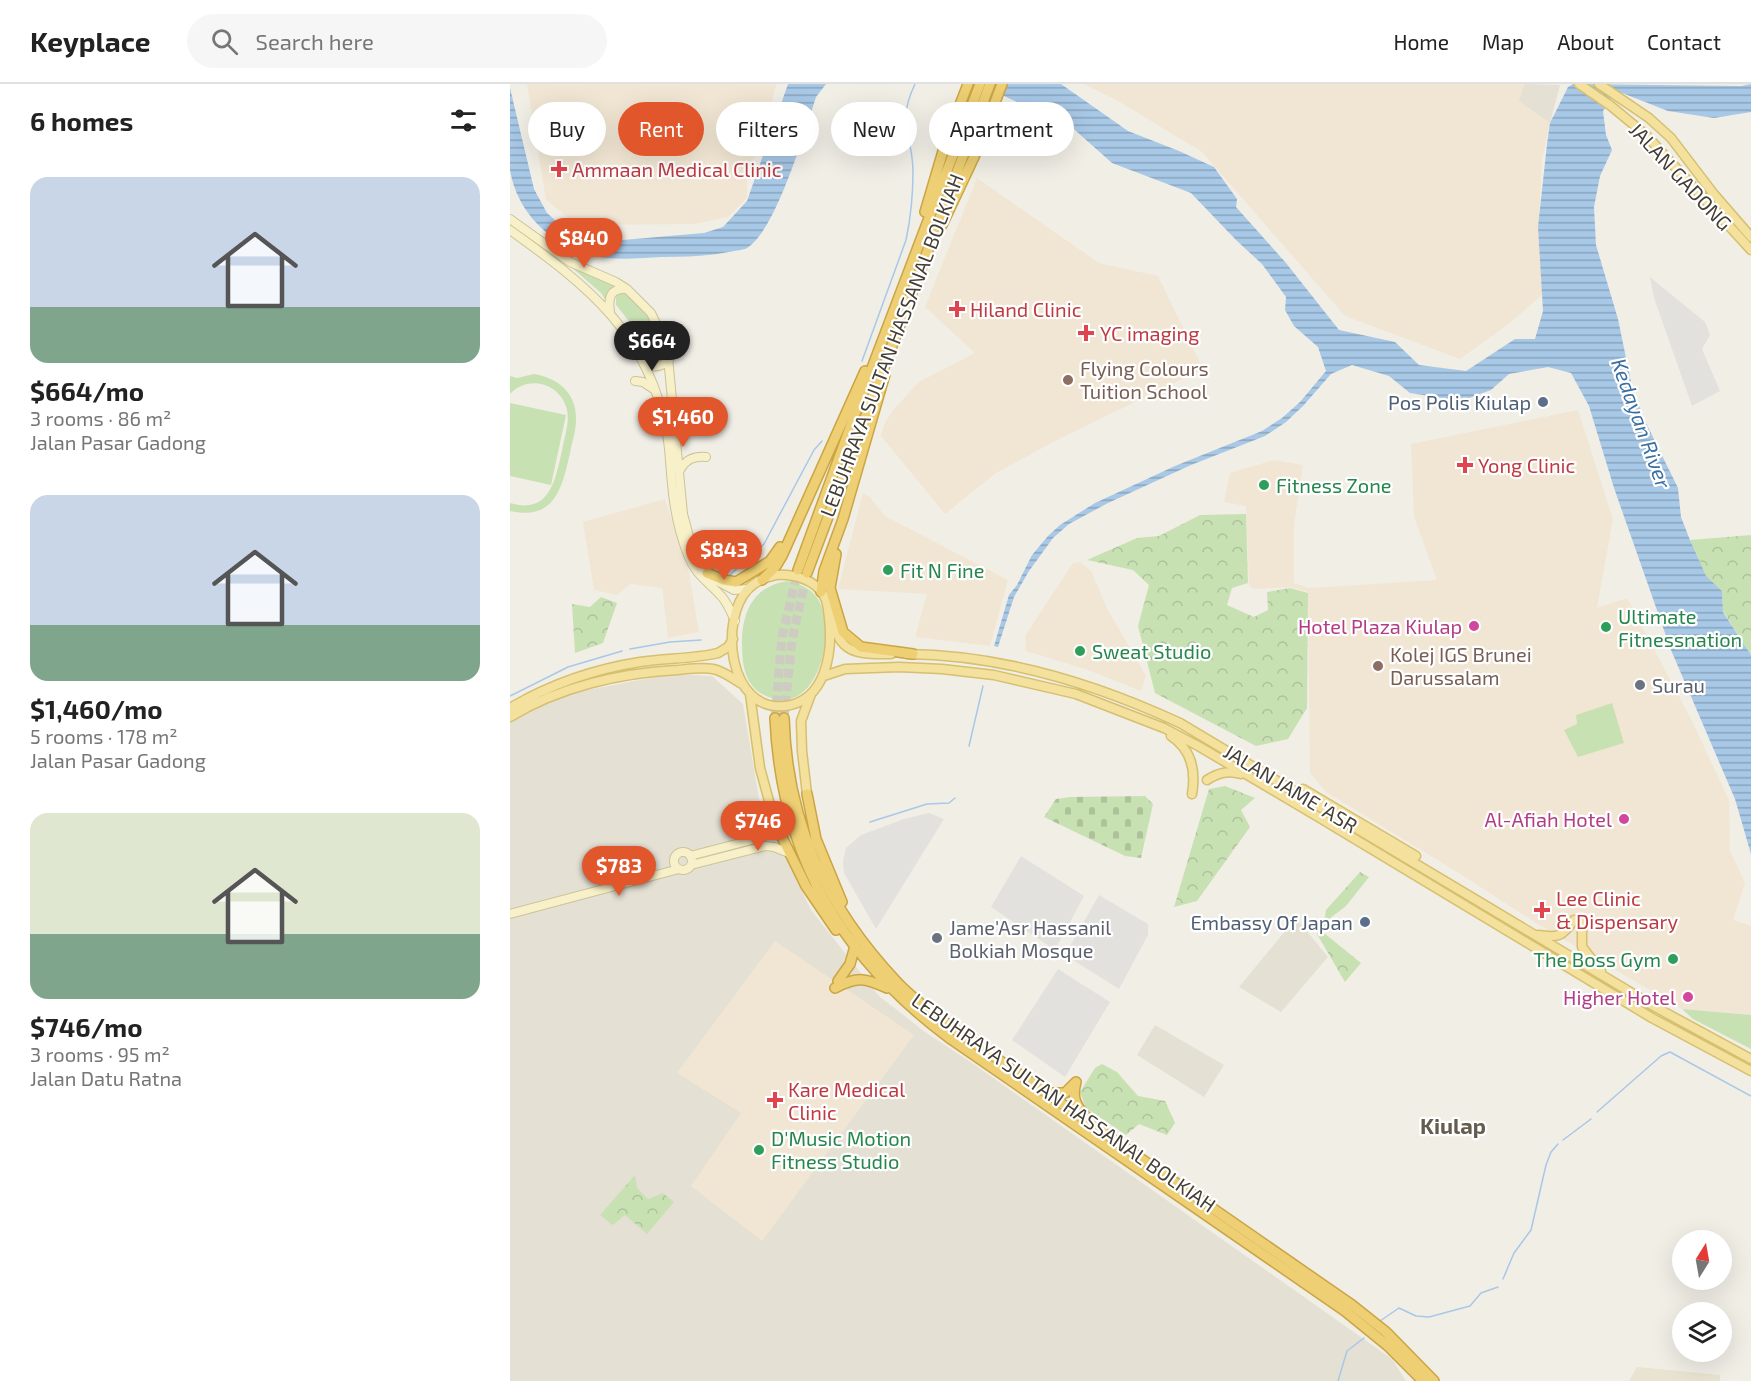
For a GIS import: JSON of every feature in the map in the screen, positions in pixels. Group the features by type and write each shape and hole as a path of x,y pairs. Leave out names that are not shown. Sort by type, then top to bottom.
{"highway":[{"path":"916,252 942,155 968,84"},
{"name":"LEBUHRAYA SULTAN HASSANAL BOLKIAH","path":"977,102 980,84"},
{"name":"LEBUHRAYA SULTAN HASSANAL BOLKIAH","path":"979,102 990,84"},
{"path":"921,265 974,157 1002,84"},
{"name":"LEBUHRAYA SULTAN HASSANAL BOLKIAH","path":"956,156 893,312 803,572 921,265 959,156"},
{"path":"762,580 782,556 893,312"},
{"path":"822,593 824,571 843,519 880,395 895,334"},
{"path":"707,573 731,581 742,580 774,556 799,519"},
{"path":"843,519 830,582 843,632 861,647 913,654"},
{"name":"LEBUHRAYA SULTAN HASSANAL BOLKIAH","path":"1423,1381 1388,1346 1345,1311 948,1037 894,992 854,946 818,888 798,844 787,808 779,769 779,718 787,769 807,842 826,885 857,934 898,983 923,1006 954,1029 1352,1305 1386,1332 1434,1381"},
{"path":"807,794 816,839 857,934"},
{"path":"775,823 806,886 837,930 854,946 850,964 836,984 858,979 870,981 894,992"},
{"path":"1046,1092 1065,1093 1076,1083 1073,1092 1076,1105 1098,1128"},
{"path":"1408,1353 1442,1381"}],"main road":[{"name":"JALAN GADONG","path":"1579,84 1647,135 1751,250"},
{"name":"JALAN GADONG","path":"1599,84 1649,118 1671,138 1751,237"},
{"path":"1719,216 1727,209"},
{"path":"742,685 734,663 733,639 740,603 748,589 762,580 777,575 801,577 822,593 828,611 830,637 824,675 811,694 801,721 807,794"},
{"name":"JALAN JAME 'ASR","path":"822,593 830,603 836,632 846,648 861,654 945,656 1009,665 1082,683 1141,705 1180,723 1264,772"},
{"path":"510,708 547,688 578,678 639,662 718,653 728,647 733,639"},
{"path":"510,717 551,697 610,679 640,673 705,668 723,673 767,704 783,706 799,702 811,694"},
{"name":"JALAN JAME 'ASR","path":"824,675 833,671 858,668 968,671 1054,688 1134,716 1182,737 1256,779 1652,1018 1751,1071"},
{"path":"750,694 760,768 775,823"},
{"path":"1134,716 1182,745 1193,766 1192,794"},
{"path":"1207,780 1227,772 1256,779"},
{"path":"1302,807 1290,795 1270,782 1264,776 1264,772 1277,775 1352,817 1426,862 1483,903 1534,934 1687,1025 1751,1059"},
{"path":"1534,934 1555,937 1578,922 1582,947 1610,980"}],"street":[{"path":"511,219 562,258 627,289 643,303 657,323 667,347 669,360 683,514 688,538 698,561 707,573 729,588 748,589"},
{"path":"510,230 575,278 610,314 644,363 656,391 667,436 676,512 687,553 696,572 727,603 735,621"},
{"path":"610,314 611,293 619,289 627,289"},
{"path":"644,363 654,367 665,364 669,360"},
{"path":"644,363 641,374 635,381 643,382 656,391"},
{"path":"680,471 686,461 691,458 706,457"},
{"path":"691,860 763,837 775,823"},
{"path":"691,860 765,846 789,853"},
{"path":"676,866 675,857 679,853 685,853 691,860"},
{"path":"510,914 676,866 688,869 691,860"}],"shaded area":[{"path":"527,84 776,84 772,102 716,102 716,156 755,156 747,175 747,198 728,217 694,224 578,225 546,200 539,156 606,156 606,102 530,102"},
{"path":"1084,84 1524,84 1519,101 1550,123 1542,159 1539,219 1542,295 1510,323 1460,359 1345,316 1202,152 1118,101"},
{"path":"1524,84 1560,85 1550,123 1518,101"},
{"path":"977,178 1099,263 1158,276 1203,369 1059,439 996,473 945,514 881,436 884,425 893,410 919,382 975,353 925,307"},
{"path":"1650,277 1705,322 1710,335 1702,349 1720,391 1692,406 1654,298"},
{"path":"1578,410 1613,519 1597,608 1627,598 1692,721 1729,800 1730,851 1745,883 1733,920 1751,926 1751,1015 1682,1009 1539,925 1326,792 1310,773 1308,592 1291,587 1251,588 1246,506 1224,502 1230,473 1274,460 1303,465 1294,525 1294,583 1309,588 1437,580 1414,517 1411,444"},
{"path":"863,493 870,497 885,516 1008,580 990,646 915,637 927,594 838,589"},
{"path":"665,499 689,572 699,632 668,638 662,588 630,584 617,595 594,590 583,522"},
{"path":"1080,562 1091,571 1108,610 1146,676 1141,691 1088,670 1026,651 1025,636 1073,563"},
{"path":"671,674 712,676 743,704 760,805 811,910 879,996 925,1032 1392,1359 1406,1381 510,1381 510,721 551,697"},
{"path":"929,813 944,819 876,929 844,873 843,861 846,848 861,835 904,819"},
{"path":"1021,856 1084,896 1055,950 991,907"},
{"path":"1099,895 1148,924 1148,935 1119,989 1065,955"},
{"path":"1296,918 1328,957 1281,1012 1239,987"},
{"path":"775,941 914,1035 762,1241 691,1186 741,1113 677,1073"},
{"path":"1058,969 1110,1002 1065,1077 1012,1040"},
{"path":"1155,1025 1224,1065 1204,1097 1137,1055"},
{"path":"1637,1367 1720,1375 1720,1381 1629,1381"}],"green space":[{"path":"570,265 619,285 610,291 606,301 601,293"},
{"path":"623,291 638,301 651,318 665,355 660,362 650,359 633,326 616,305 616,296"},
{"path":"534,374 551,379 564,388 573,402 576,424 564,478 554,499 537,511 525,513 510,511 510,503 534,504 548,492 557,473 568,420 564,401 558,393 543,384 526,384 510,394 510,376 517,378"},
{"path":"510,403 566,415 551,485 510,476"},
{"path":"1246,514 1248,583 1232,588 1227,605 1254,617 1268,610 1267,592 1290,588 1308,593 1307,708 1288,739 1256,746 1155,693 1138,626 1149,585 1133,570 1087,560 1137,538 1159,536 1200,515"},
{"path":"1751,535 1751,655 1723,611 1722,591 1706,577 1690,540"},
{"path":"788,581 805,587 815,595 824,613 826,631 819,669 810,685 798,696 783,700 764,695 749,682 743,662 742,635 748,610 754,600 762,591"},
{"path":"601,597 617,603 603,643 575,653 572,604 590,607"},
{"path":"1612,703 1624,743 1578,757 1564,730 1577,724 1576,715"},
{"path":"1225,786 1255,798 1241,810 1250,827 1197,901 1174,907 1209,789"},
{"path":"1145,796 1153,804 1141,858 1125,856 1044,817 1056,799"},
{"path":"1360,872 1369,877 1346,906 1329,919 1324,933 1361,963 1345,982 1317,934 1324,922 1326,910"},
{"path":"1682,1009 1751,1015 1751,1049 1693,1019"},
{"path":"1102,1064 1117,1072 1138,1096 1165,1101 1175,1123 1167,1135 1139,1124 1126,1135 1086,1108 1080,1092 1095,1068"},
{"path":"635,1175 637,1188 648,1199 663,1193 674,1202 647,1234 625,1215 613,1225 600,1215"}],"water":[{"path":"788,84 826,84 814,102 782,102"},
{"name":"Kedayan River","path":"972,84 1061,84 1128,131 1214,167 1237,199 1236,207 1286,263 1339,330 1395,342 1419,365 1466,371 1515,339 1535,339 1543,311 1538,227 1547,144 1550,123 1568,87 1573,84 1741,86 1751,84 1751,112 1714,118 1668,111 1617,91 1603,111 1606,135 1612,150 1600,176 1594,207 1596,245 1618,319 1632,387 1645,421 1678,488 1681,517 1690,540 1706,576 1722,591 1723,612 1751,655 1751,854 1735,799 1671,650 1614,488 1589,406 1571,373 1548,367 1509,374 1491,390 1461,401 1410,393 1389,376 1352,365 1331,374 1286,422 1265,436 1191,465 1108,503 1069,524 1053,538 1029,571 1014,597 998,647 994,646 1009,595 1017,585 1032,555 1060,525 1095,503 1175,466 1262,431 1300,402 1326,371 1318,347 1294,326 1285,310 1286,297 1262,264 1191,193 1112,163 1074,129 1074,102 1017,102"},
{"path":"510,88 534,189 547,213 563,227 580,234 623,240 704,233 723,227 747,201 763,156 797,156 768,222 758,238 746,249 716,254 616,259 598,257 574,250 548,234 537,224 520,199 514,185 510,170"}],"waterway":[{"path":"862,361 908,231 913,170 906,119 909,98 915,84"},
{"path":"730,575 764,544 814,450 822,441"},
{"path":"630,649 670,642 701,640"},
{"path":"510,696 568,667 622,651"},
{"path":"969,746 983,686"},
{"path":"870,822 927,804 949,803 955,798"},
{"path":"1597,1112 1661,1056 1670,1052 1751,1096"},
{"path":"1563,1140 1591,1119"},
{"path":"1503,1279 1514,1253 1531,1230 1546,1165 1551,1152 1558,1144"},
{"path":"1380,1321 1399,1308 1416,1316 1429,1317 1470,1306 1481,1293 1498,1287"},
{"path":"1338,1381 1347,1351 1364,1338"}],"tunnel":[{"path":"775,718 782,637 798,570"},
{"path":"784,718 792,640 807,573"}],"place":[{"name":"Ammaan Medical Clinic","path":"559,169"},
{"name":"Hiland Clinic","path":"957,309"},
{"name":"YC imaging","path":"1086,333"},
{"name":"Flying Colours Tuition School","path":"1068,380"},
{"name":"Pos Polis Kiulap","path":"1543,402"},
{"name":"Yong Clinic","path":"1465,465"},
{"name":"Fitness Zone","path":"1264,485"},
{"name":"Fit N Fine","path":"888,570"},
{"name":"Hotel Plaza Kiulap","path":"1474,626"},
{"name":"Ultimate Fitnessnation","path":"1606,627"},
{"name":"Sweat Studio","path":"1080,651"},
{"name":"Kolej IGS Brunei Darussalam","path":"1378,666"},
{"name":"Surau","path":"1640,685"},
{"name":"Al-Afiah Hotel","path":"1624,819"},
{"name":"Lee Clinic & Dispensary","path":"1542,910"},
{"name":"Embassy Of Japan","path":"1365,922"},
{"name":"Jame'Asr Hassanil Bolkiah Mosque","path":"937,938"},
{"name":"The Boss Gym","path":"1673,959"},
{"name":"Higher Hotel","path":"1688,997"},
{"name":"Kare Medical Clinic","path":"775,1100"},
{"name":"D'Music Motion Fitness Studio","path":"759,1150"}],"district":[{"name":"Kiulap","path":"1453,1125"}]}
